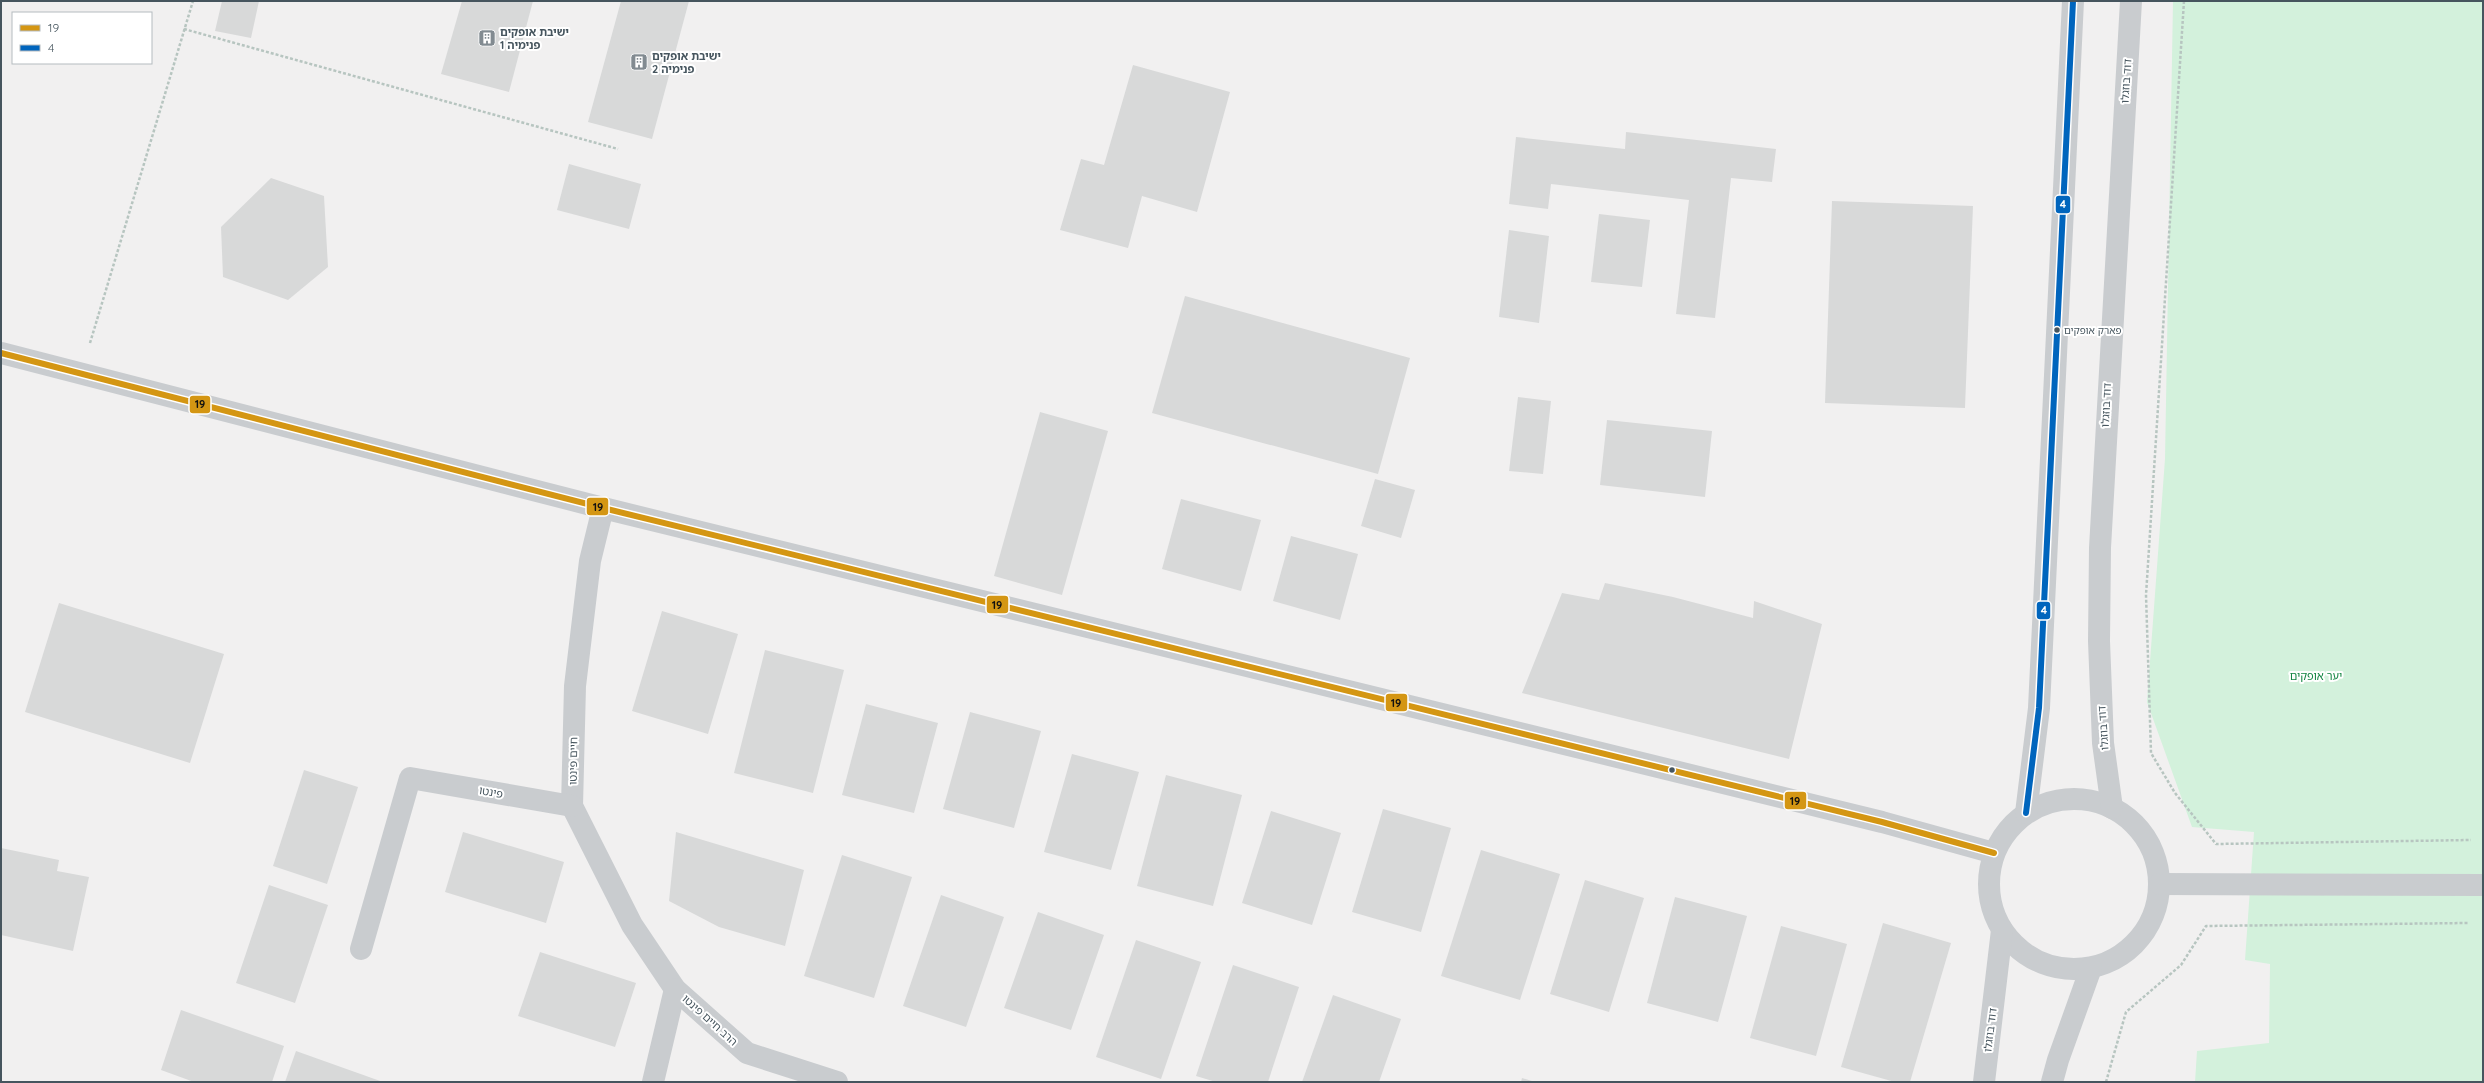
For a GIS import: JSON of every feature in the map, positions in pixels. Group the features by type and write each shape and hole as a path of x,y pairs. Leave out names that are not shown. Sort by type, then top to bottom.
{"street":[{"path":"2026,813 2039,708 2073,1"},
{"name":"דוד בוזגלו","path":"2112,808 2103,743 2099,642 2100,548 2131,1"},
{"path":"1,353 603,508 1875,820 1994,853"},
{"name":"חיים פינטו","path":"603,508 590,561 574,686 572,806 632,925 675,988"},
{"name":"פינטו","path":"361,949 410,778 572,806"},
{"path":"2062,800 2087,800 2112,808 2124,814 2143,834 2156,857 2160,884 2154,913 2140,938 2118,957 2091,968 2065,969 2041,963 2019,950 2002,930 1992,910 1988,889 1994,853 2007,830 2026,813 2043,804 2062,800"},
{"path":"2160,884 2483,885"},
{"name":"דוד בוזגלו","path":"1984,1082 2002,930"},
{"path":"2052,1082 2058,1060 2091,968"},
{"name":"הרב חיים פינטו","path":"653,1082 675,988 747,1053 837,1082"}],"path":[{"path":"81,374 193,1"},
{"path":"2184,1 2146,595 2151,753 2175,793 2216,844 2471,840"},
{"path":"184,29 618,149"},
{"path":"2106,1082 2126,1012 2181,966 2206,926 2468,923"}],"green space":[{"name":"יער אופקים","path":"2173,1 2483,1 2483,1082 2195,1082 2197,1051 2269,1043 2270,964 2245,960 2254,832 2192,827 2147,702 2165,459"}],"building":[{"path":"222,1 259,1 251,38 215,31"},
{"name":"ישיבת אופקים פנימיה 1","path":"462,1 533,1 509,92 441,74"},
{"name":"ישיבת אופקים פנימיה 2","path":"621,1 689,1 652,139 588,122"},
{"path":"1133,65 1230,92 1197,212 1142,196 1128,248 1060,230 1081,159 1104,165"},
{"path":"1626,132 1776,149 1772,182 1731,178 1715,318 1676,314 1689,200 1551,184 1548,209 1509,204 1516,137 1625,149"},
{"path":"569,164 641,184 629,229 557,210"},
{"path":"271,178 324,196 328,267 288,300 223,277 221,227"},
{"path":"1832,201 1973,206 1965,408 1825,403"},
{"path":"1599,214 1650,220 1642,287 1591,282"},
{"path":"1509,230 1549,236 1539,323 1499,317"},
{"path":"1185,296 1410,358 1378,474 1152,413"},
{"path":"1518,397 1551,401 1543,474 1509,471"},
{"path":"1040,412 1108,431 1062,595 994,576"},
{"path":"1607,420 1712,431 1705,497 1600,485"},
{"path":"1375,479 1415,490 1401,538 1361,526"},
{"path":"1181,499 1261,520 1241,591 1162,569"},
{"path":"1291,536 1358,554 1340,620 1273,601"},
{"path":"1605,583 1673,597 1753,618 1754,601 1822,624 1789,759 1522,693 1562,593 1599,600"},
{"path":"59,603 224,654 190,763 25,712"},
{"path":"662,611 738,634 708,734 632,711"},
{"path":"765,650 844,670 813,793 734,773"},
{"path":"866,704 938,723 914,813 842,795"},
{"path":"970,712 1041,731 1014,828 943,809"},
{"path":"1072,754 1139,772 1111,870 1044,852"},
{"path":"304,770 358,787 327,884 273,866"},
{"path":"1166,775 1242,795 1213,906 1137,886"},
{"path":"1383,809 1451,828 1421,932 1352,912"},
{"path":"1271,811 1341,833 1312,925 1242,903"},
{"path":"463,832 564,862 546,923 445,892"},
{"path":"676,832 804,870 785,946 719,927 669,901"},
{"path":"1,848 59,860 57,871 89,877 73,951 1,935"},
{"path":"1481,850 1560,874 1520,1000 1441,976"},
{"path":"842,855 912,877 874,998 804,976"},
{"path":"1585,880 1644,898 1609,1012 1550,994"},
{"path":"269,885 328,905 295,1003 236,983"},
{"path":"941,895 1004,917 966,1027 903,1006"},
{"path":"1675,897 1747,916 1718,1022 1647,1003"},
{"path":"1038,912 1104,935 1071,1030 1004,1008"},
{"path":"1883,923 1951,943 1910,1082 1895,1082 1841,1067"},
{"path":"1781,926 1847,944 1816,1056 1750,1038"},
{"path":"1136,940 1201,962 1161,1079 1096,1057"},
{"path":"540,952 636,983 615,1047 518,1016"},
{"path":"1233,965 1299,987 1268,1082 1216,1082 1196,1076"},
{"path":"1333,995 1401,1019 1379,1082 1302,1082"},
{"path":"181,1010 284,1046 272,1082 194,1082 161,1070"},
{"path":"296,1051 383,1082 285,1082"},
{"path":"1522,1078 1535,1082 1521,1082"}],"transit line":[{"name":"4","path":"2026,813 2039,708 2073,1"},
{"name":"19","path":"1,353 603,508 1882,822 1994,853"}],"place":[{"name":"ישיבת אופקים פנימיה 1","path":"487,38"},
{"name":"ישיבת אופקים פנימיה 2","path":"639,62"},
{"name":"פארק אופקים","path":"2057,330"}]}
